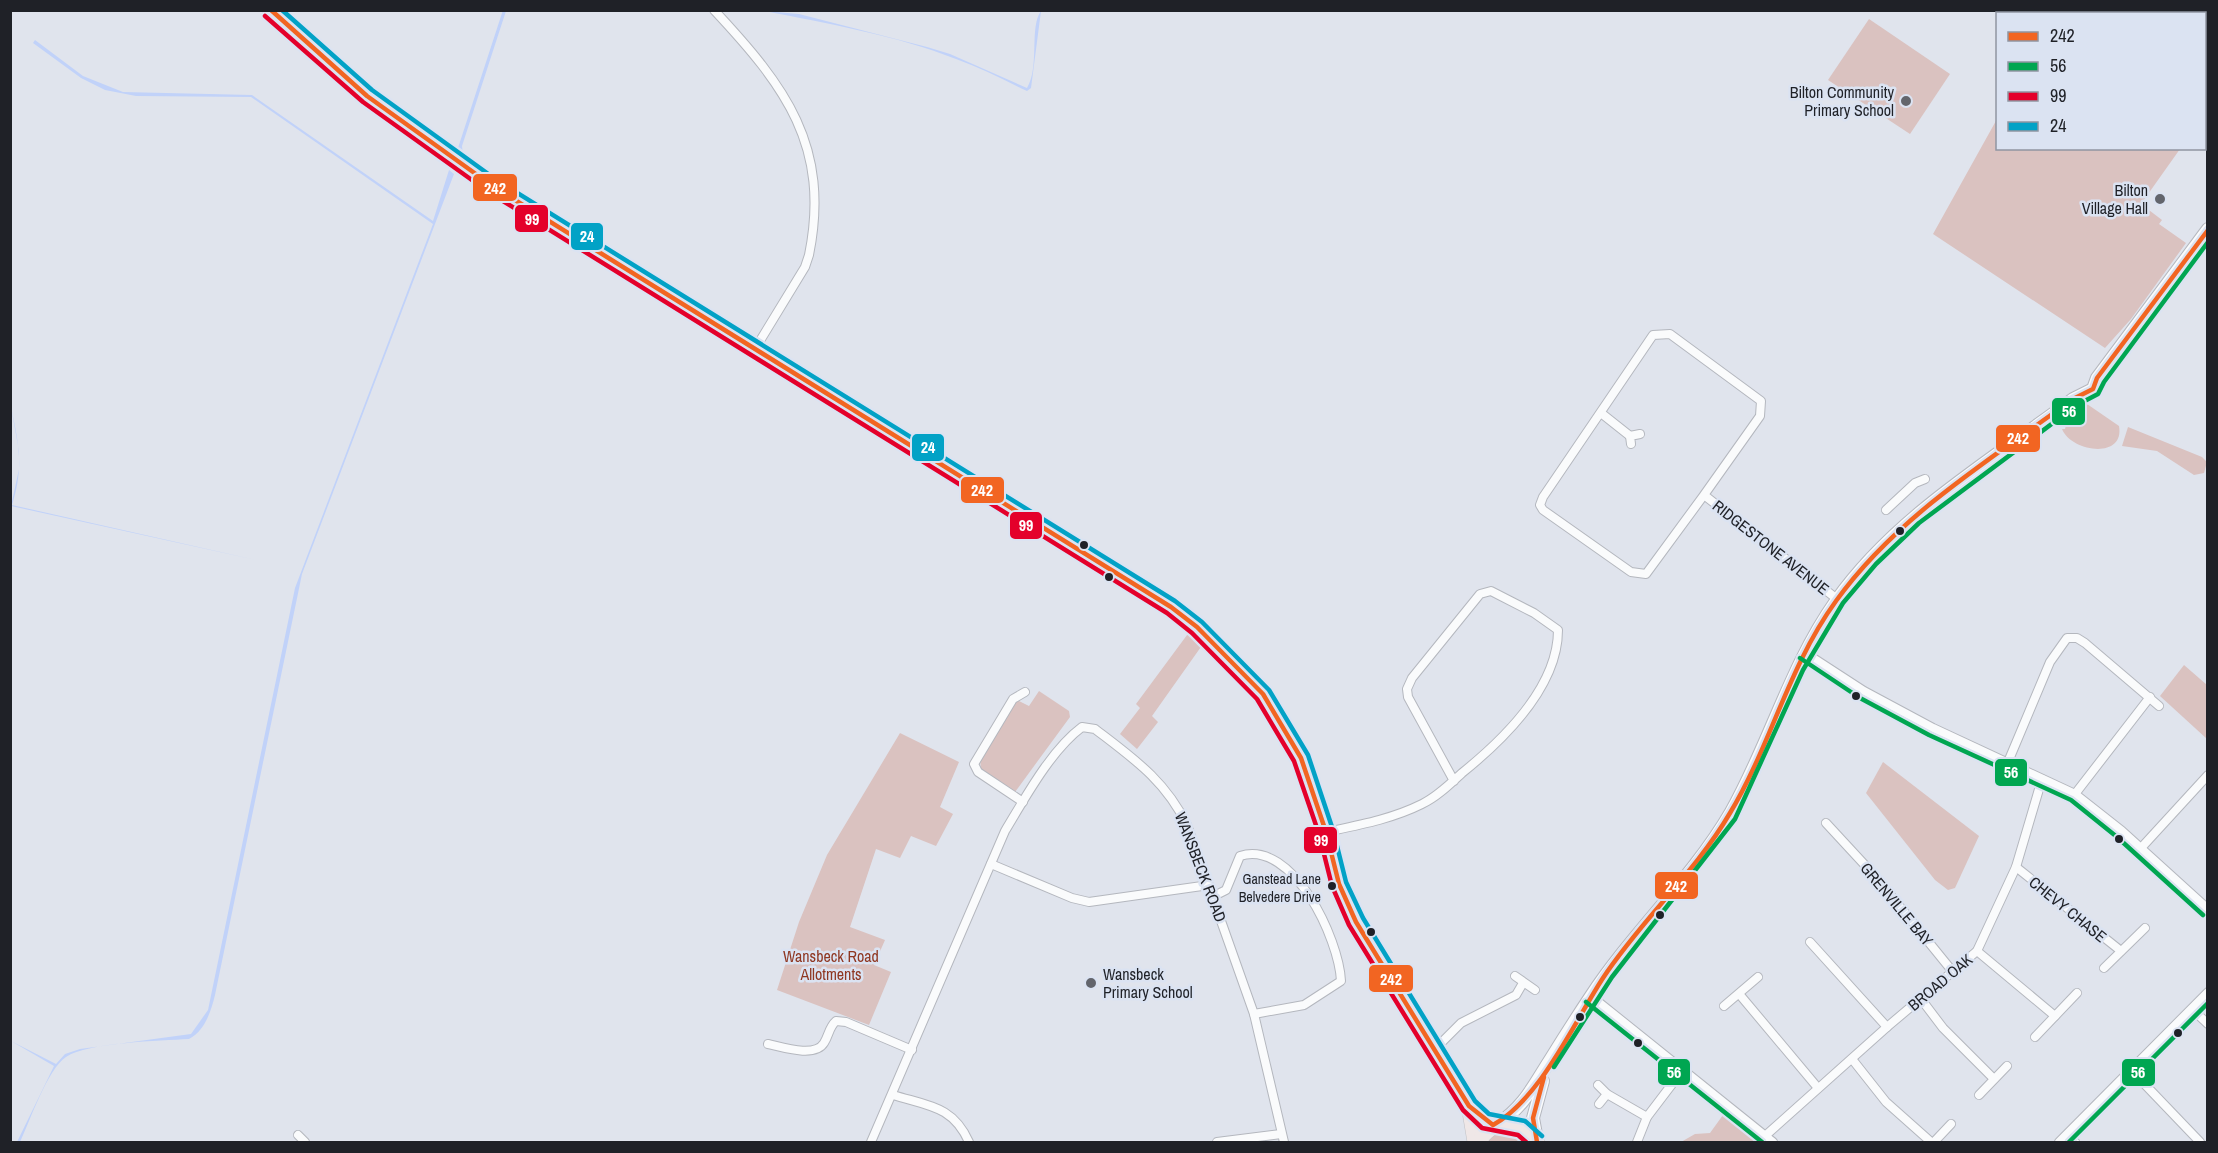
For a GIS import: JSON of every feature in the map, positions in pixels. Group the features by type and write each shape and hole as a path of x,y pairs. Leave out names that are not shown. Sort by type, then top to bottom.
{"highway":[{"path":"270,10 330,66 427,142 504,194 1171,607 1197,627 1263,694 1301,758 1326,832 1339,884 1356,922 1469,1106 1481,1118 1497,1125 1521,1128 1537,1142"},
{"path":"1469,1106 1477,1143"},
{"path":"1477,1143 1497,1125"}],"main road":[{"path":"1497,1125 1522,1104 1534,1090 1548,1063 1591,996 1729,815 1804,652 1837,599 1867,564 1914,517 2073,399 2093,389 2097,378 2208,229"},
{"path":"1537,1142 1534,1112 1548,1063"}],"street":[{"path":"714,10 777,84 800,126 815,180 814,220 805,267 755,349"},
{"name":"RIDGESTONE AVENUE","path":"1670,334 1761,401 1760,416 1704,495 1646,574 1631,573 1543,510 1540,505 1543,497 1653,335 1670,334"},
{"path":"1601,413 1634,438"},
{"path":"1886,510 1915,483 1925,479"},
{"name":"RIDGESTONE AVENUE","path":"1704,495 1837,599"},
{"path":"1326,832 1387,819 1424,803 1454,781 1494,747 1534,700 1558,647 1558,630 1534,613 1491,591 1480,594 1412,678 1407,688 1408,697 1454,781"},
{"path":"2007,762 2050,662 2067,638 2078,638 2085,643 2159,706"},
{"path":"1804,652 1864,692 1964,744 2075,794 2141,848 2208,909"},
{"path":"1023,802 978,772 974,764 1013,699 1025,692"},
{"path":"2075,794 2150,697"},
{"name":"WANSBECK ROAD","path":"871,1143 894,1095 991,864 1023,802 1070,736 1082,727 1095,729 1156,778 1174,799 1187,825 1254,1014 1283,1138"},
{"path":"2141,848 2208,775"},
{"name":"BROAD OAK","path":"1766,1136 1887,1027 1977,951 2016,867 2042,779"},
{"name":"GRENVILLE BAY","path":"1826,823 1953,972"},
{"path":"1831,844 1839,837"},
{"path":"1214,896 1226,890 1240,856 1251,852 1284,864 1317,909 1341,968 1341,981 1304,1005 1254,1014"},
{"path":"991,864 1072,898 1089,902 1209,885"},
{"name":"CHEVY CHASE","path":"2016,867 2121,951"},
{"name":"CHEVY CHASE","path":"2104,968 2145,928"},
{"path":"1810,942 1887,1027"},
{"path":"1810,958 1818,951"},
{"path":"1977,951 2055,1016"},
{"path":"1515,976 1535,990"},
{"path":"1724,1006 1740,995 1758,977"},
{"path":"1434,1050 1461,1023 1516,995 1523,983"},
{"path":"2060,1143 2208,992"},
{"path":"2035,1037 2077,993"},
{"path":"1740,995 1818,1088"},
{"path":"1591,996 1773,1143"},
{"path":"1921,999 1942,1028 1994,1079"},
{"path":"2192,1009 2208,1024"},
{"path":"768,1044 809,1051 819,1049 836,1021 846,1022 912,1050"},
{"path":"1852,1059 1886,1102 1932,1143 1951,1124"},
{"path":"1979,1095 2007,1066"},
{"path":"2131,1070 2200,1143"},
{"path":"1637,1143 1647,1117 1682,1071"},
{"path":"1598,1085 1607,1094 1647,1117"},
{"path":"1599,1104 1607,1094"},
{"path":"894,1095 944,1111 956,1119 969,1143"},
{"path":"298,1135 305,1143"},
{"path":"2067,1135 2075,1143"},
{"path":"1217,1143 1283,1138"}],"green space":[{"path":"1869,19 1950,74 1910,134 1828,80"},
{"path":"1996,121 1996,150 2179,150 2141,204 2162,220 2159,224 2186,243 2131,319 2105,348 1933,234"},
{"path":"2087,404 2119,426 2119,437 2114,444 2096,449 2076,443 2067,437 2062,429 2065,429 2069,414"},
{"path":"2128,427 2202,457 2207,462 2204,473 2194,475 2157,451 2122,446"},
{"path":"1190,631 1203,644 1152,716 1158,722 1137,749 1120,734 1140,708 1136,704"},
{"path":"2184,665 2207,685 2207,739 2160,696"},
{"path":"1039,691 1069,711 1070,717 1015,792 981,769 980,759 1017,700 1029,706"},
{"name":"Wansbeck Road Allotments","path":"900,733 959,762 940,807 953,814 936,846 911,836 900,858 876,849 850,927 885,940 874,965 891,972 869,1025 777,990 799,922 827,855"},
{"path":"1883,762 1979,836 1955,888 1948,890 1935,880 1866,793"},
{"path":"1723,1115 1757,1142 1681,1142 1695,1134 1710,1133"},
{"path":"1512,1130 1530,1142 1486,1142 1496,1132"}],"water":[{"path":"503,10 506,11 462,146 463,155 457,151"},
{"path":"765,11 799,14 927,47 950,54 1027,88 1033,69 1037,18 1041,11 1031,88 1027,91 965,63 909,43"},
{"path":"35,40 83,76 123,92 252,95 433,221 449,170 454,174 302,574 215,995 203,1026 189,1039 114,1044 191,1034 208,1010 295,588 433,224 251,97 136,96 105,90 81,78 33,43"},
{"path":"19,470 12,505 256,560 11,506"},
{"path":"11,1041 56,1064 65,1054 80,1049 104,1046 76,1052 59,1064 40,1096 20,1142 17,1142 54,1066"}],"transit line":[{"name":"242","path":"271,10 367,96 494,187 1171,607 1197,627 1263,694 1301,758 1326,832 1339,884 1356,922 1469,1106 1493,1125 1510,1113 1541,1079 1618,957 1716,835 1744,787 1792,679 1819,626 1860,570 1887,542 1946,491 2073,399 2093,389 2097,378 2208,230"},
{"name":"24","path":"282,10 372,90 498,181 1175,601 1202,622 1269,690 1308,755 1333,830 1346,882 1363,918 1475,1101 1489,1114 1525,1121 1542,1136"},
{"name":"99","path":"265,16 363,102 490,193 1167,613 1192,633 1257,699 1294,761 1319,834 1332,886 1349,925 1463,1110 1482,1128 1518,1135 1526,1142"},
{"name":"56","path":"1554,1067 1612,977 1735,819 1803,670 1843,603 1876,564 1919,523 2077,405 2098,394 2104,382 2208,242"},
{"name":"56","path":"1800,658 1860,698 1929,735 2071,800 2117,837 2203,915"},
{"name":"56","path":"1586,1002 1762,1142"},
{"name":"56","path":"2069,1142 2208,1003"},
{"name":"242","path":"1537,1142 1533,1118 1544,1077"}],"place":[{"name":"Bilton Community Primary School","path":"1906,101"},
{"name":"Bilton Village Hall","path":"2160,199"},
{"name":"Ganstead Lane Belvedere Drive","path":"1332,886"},
{"name":"Wansbeck Primary School","path":"1091,983"}]}
